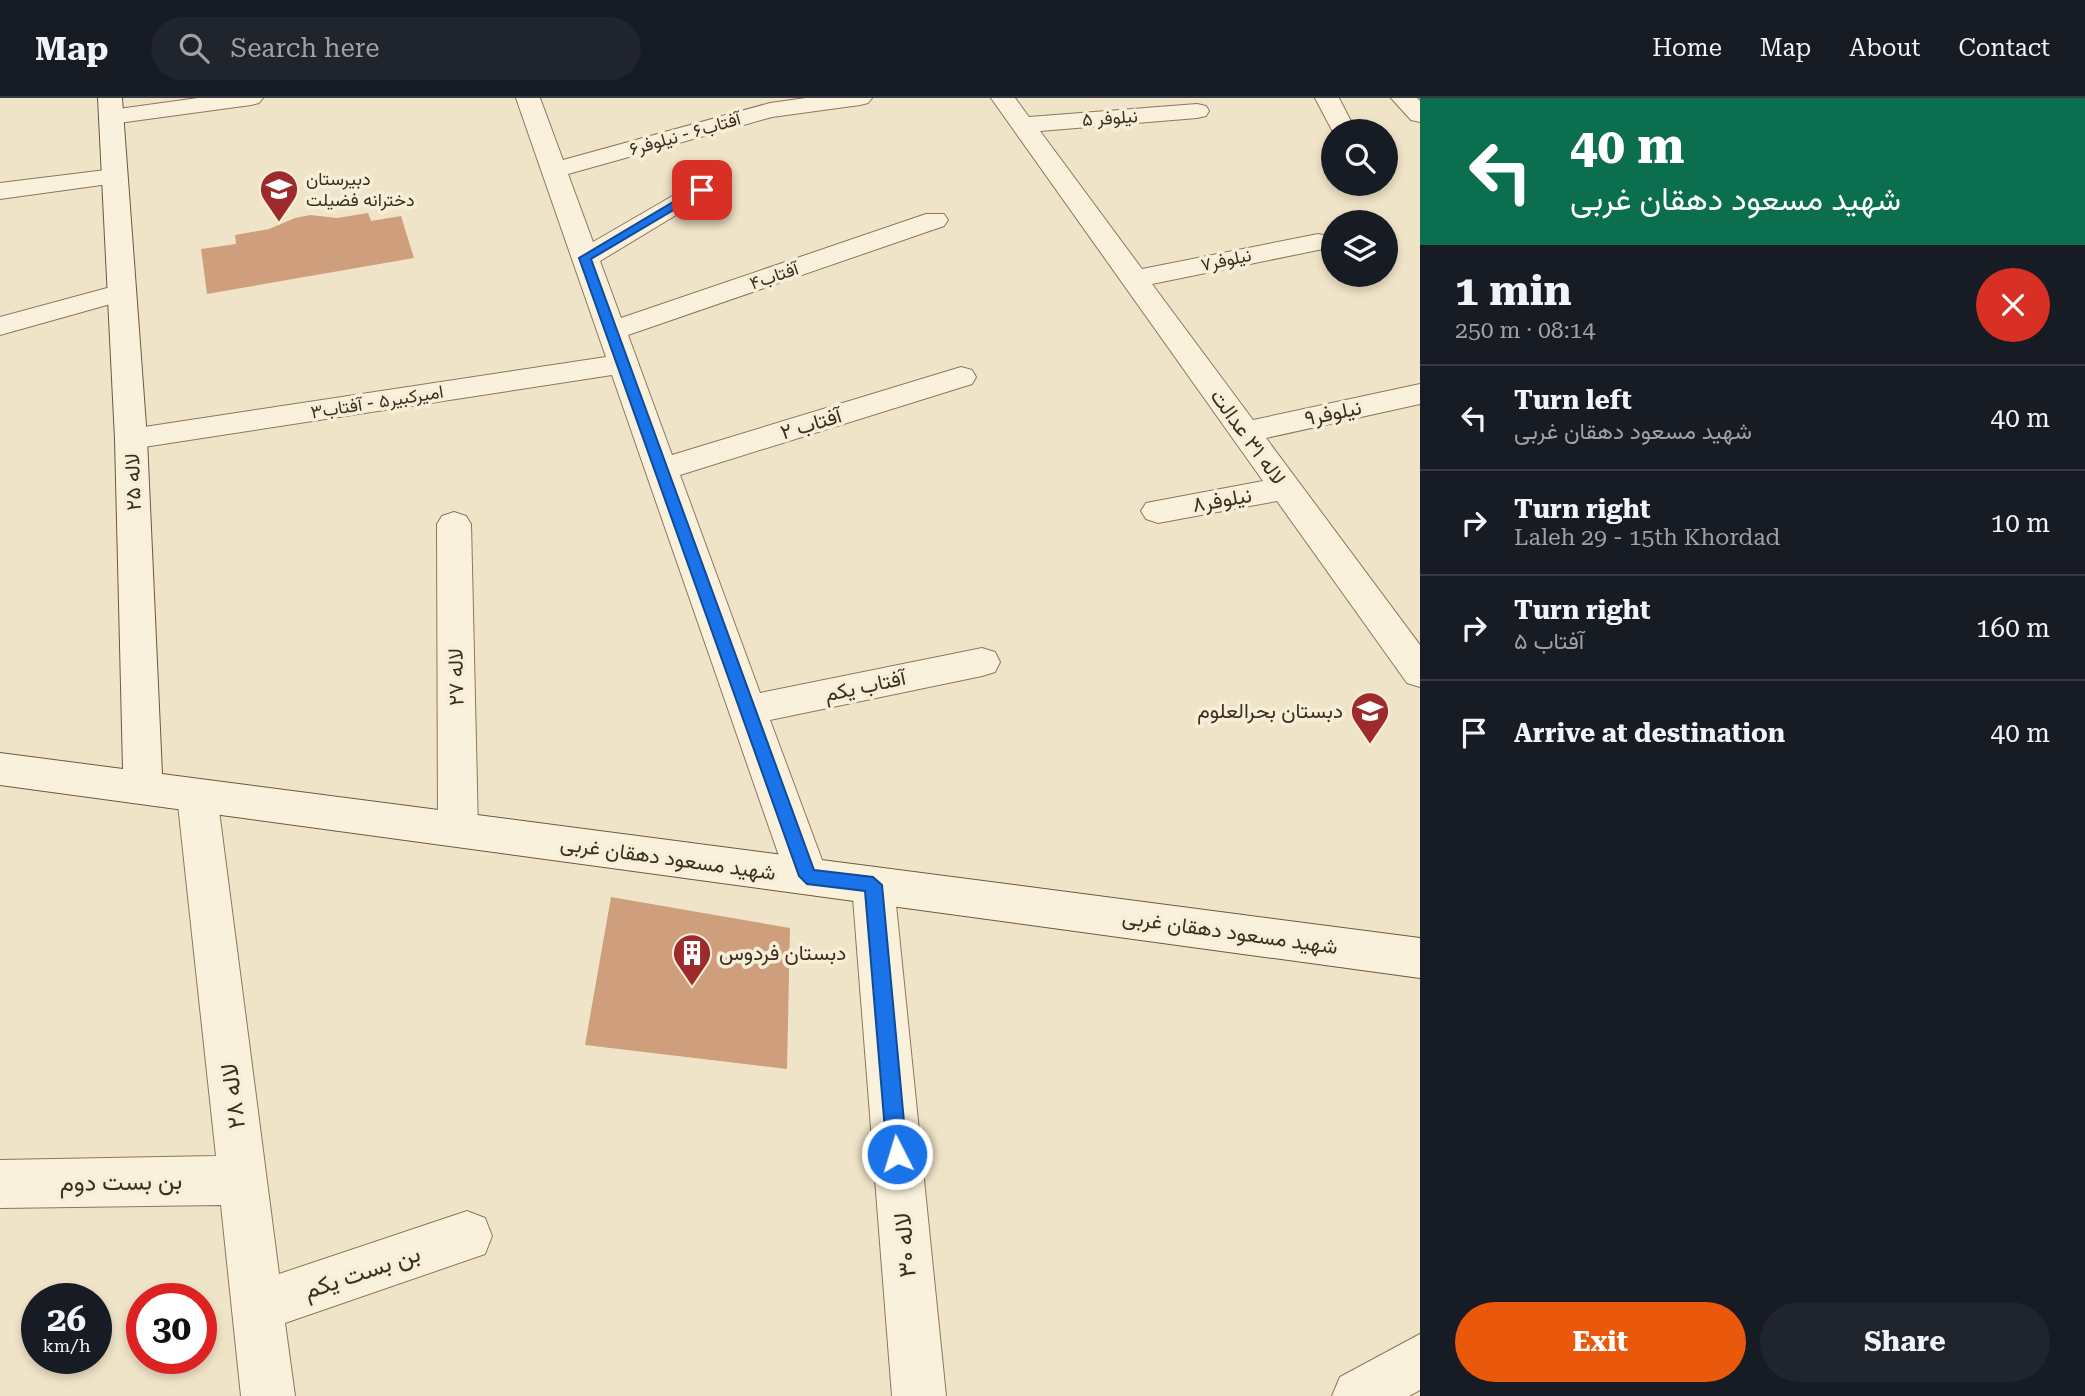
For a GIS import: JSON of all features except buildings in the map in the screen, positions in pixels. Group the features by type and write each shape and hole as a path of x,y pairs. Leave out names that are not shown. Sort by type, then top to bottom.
{"street":[{"path":"110,108 251,98"},
{"path":"528,98 807,876"},
{"name":"آفتاب۶ - نیلوفر۶","path":"554,170 770,110 860,98"},
{"name":"لاله ۳۱ عدالت","path":"1003,98 1285,488 1404,626 1420,673"},
{"path":"1327,98 1337,119"},
{"path":"1403,98 1420,115"},
{"name":"لاله ۲۵","path":"110,108 131,439 143,788"},
{"name":"نیلوفر ۵","path":"1022,125 1197,111"},
{"path":"0,191 114,177"},
{"path":"585,258 702,190"},
{"name":"آفتاب۴","path":"612,331 935,220"},
{"name":"نیلوفر۷","path":"1134,279 1318,242"},
{"path":"0,326 122,292"},
{"name":"امیرکبیر۵ - آفتاب۳","path":"131,439 623,364"},
{"name":"آفتاب ۲","path":"661,470 961,377"},
{"name":"نیلوفر۹","path":"1245,432 1420,394"},
{"name":"نیلوفر۸","path":"1158,511 1285,488"},
{"name":"لاله ۲۷","path":"454,524 458,830"},
{"name":"آفتاب یکم","path":"748,710 982,662"},
{"name":"شهید مسعود دهقان غربی","path":"0,769 1420,958"},
{"name":"لاله ۲۸","path":"198,796 268,1396"},
{"name":"لاله ۳۰","path":"873,885 919,1396"},
{"name":"بن بست دوم","path":"0,1184 243,1180"},
{"name":"بن بست یکم","path":"258,1307 467,1236"},
{"path":"1359,1396 1420,1360"}],"place":[{"name":"دبیرستان دخترانه فضیلت","path":"279,223"},
{"name":"دبستان بحرالعلوم","path":"1370,745"},
{"name":"دبستان فردوس","path":"692,987"}],"route":[{"path":"702,190 585,258 807,876 873,885 897,1154"}]}
